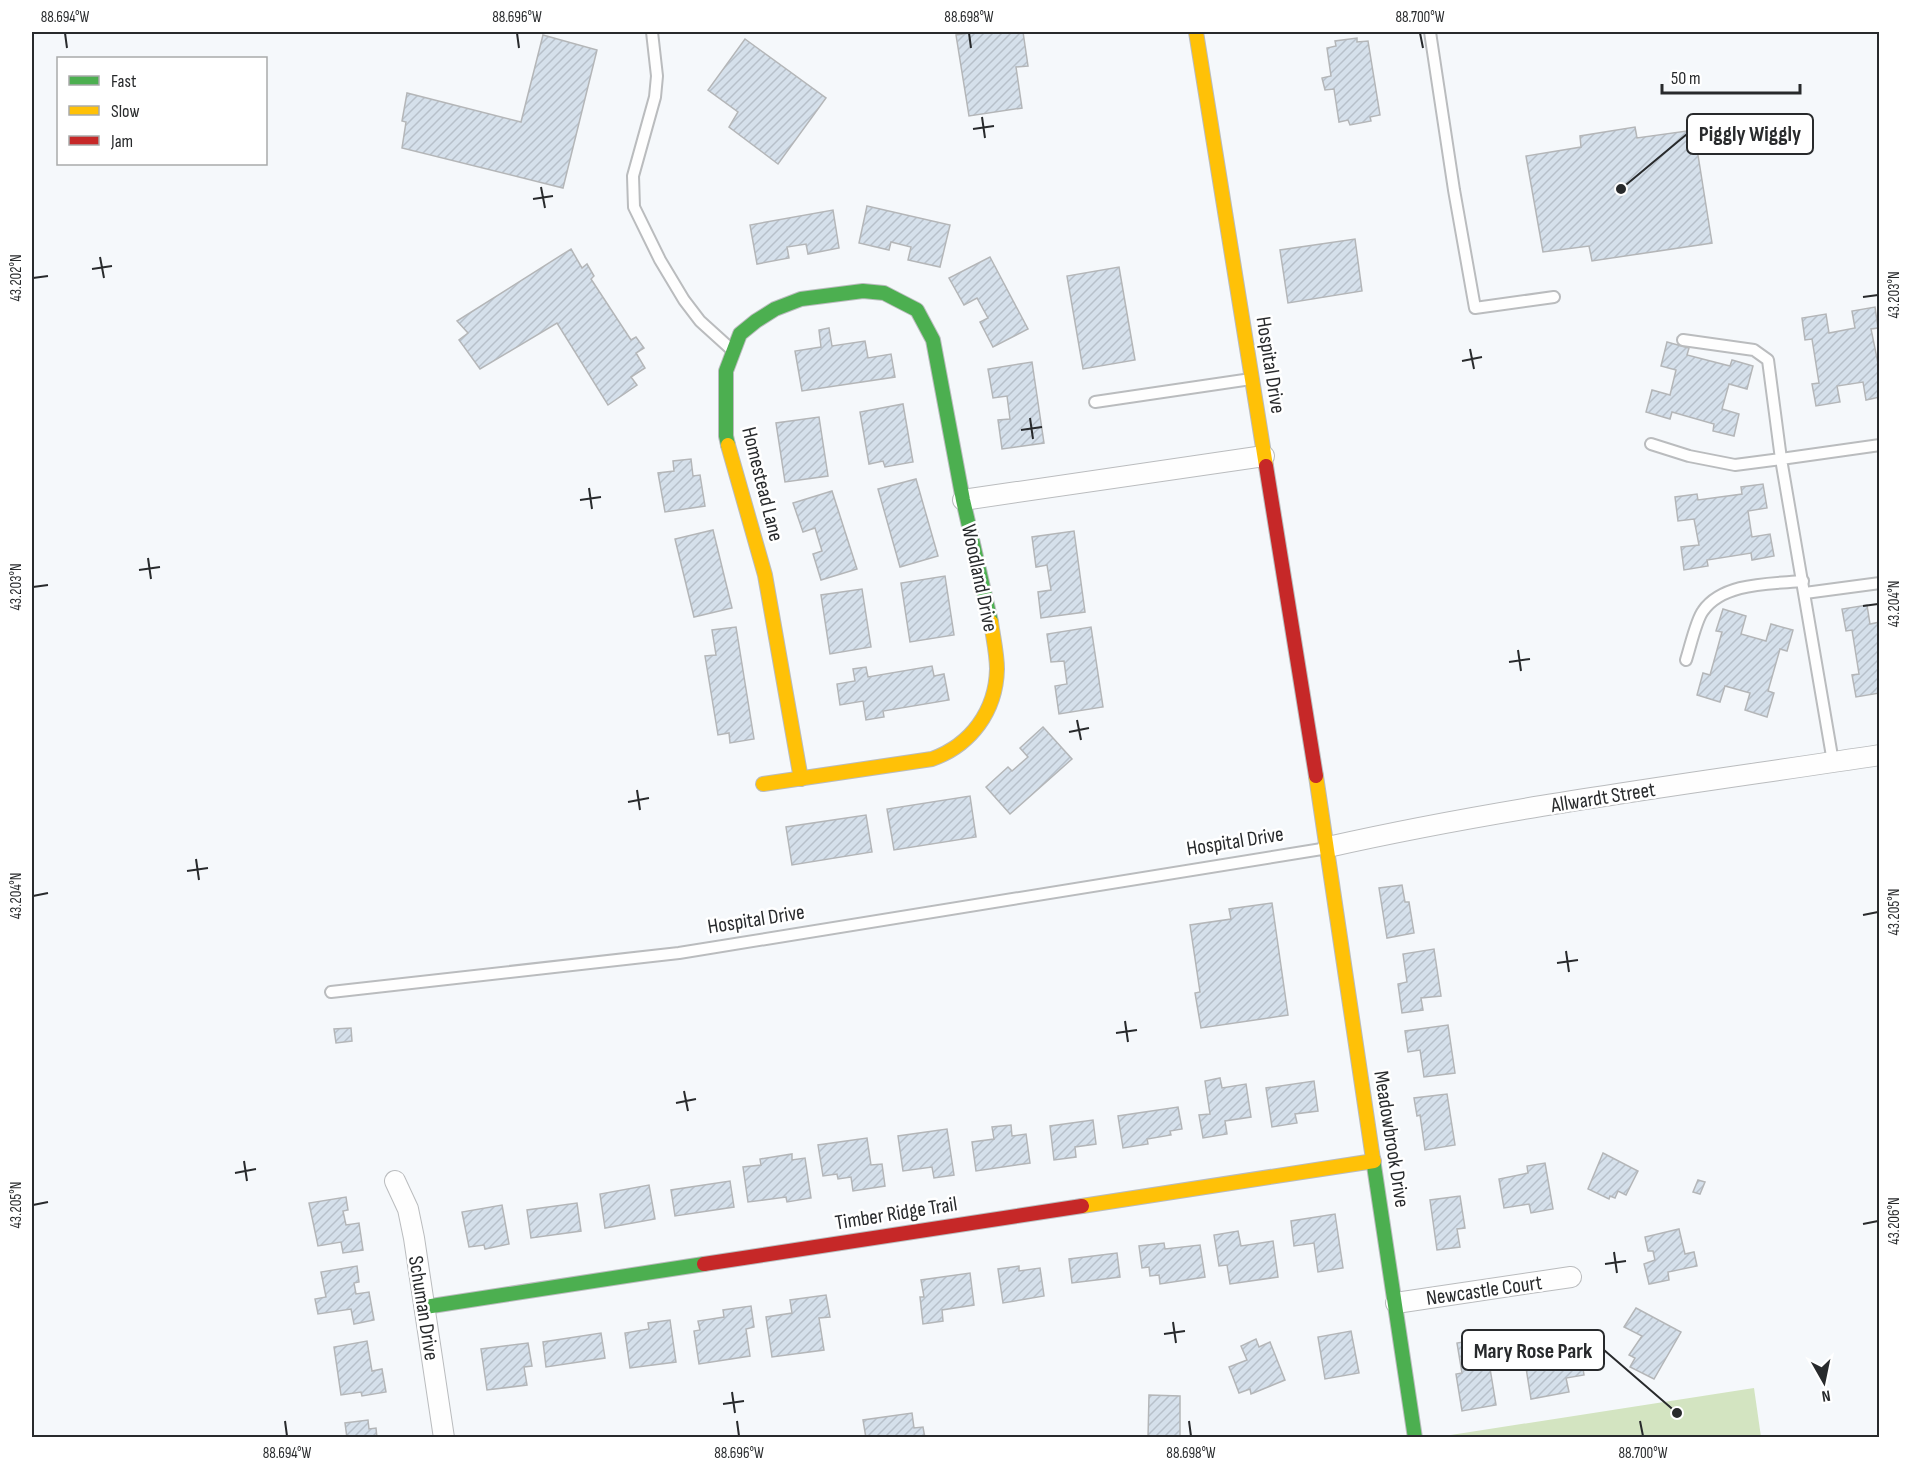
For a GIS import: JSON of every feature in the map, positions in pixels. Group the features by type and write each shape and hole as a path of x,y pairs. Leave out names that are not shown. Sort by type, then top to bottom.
{"street":[{"name":"Hospital Drive","path":"1196,32 1328,848"},
{"name":"Homestead Lane","path":"801,779 765,575 726,436 726,371 740,334 775,309 801,299 863,291 884,293 917,310 933,340 963,500"},
{"name":"Woodland Drive","path":"763,784 932,759 958,746 978,728 991,701 998,669 989,607 963,500 1264,456"},
{"name":"Allwardt Street","path":"1328,848 1386,834 1510,812 1880,755"},
{"name":"Meadowbrook Drive","path":"1328,848 1396,1303 1410,1437"},
{"name":"Timber Ridge Trail","path":"425,1307 1374,1161"},
{"name":"Schuman Drive","path":"395,1181 408,1209 444,1437"},
{"name":"Newcastle Court","path":"1396,1303 1571,1277"}],"lane":[{"path":"652,32 656,64 655,97 633,176 634,207 660,260 684,300 713,335 734,351"},
{"path":"1430,32 1475,308 1554,297"},
{"path":"1683,340 1754,350 1768,360 1781,459 1833,762"},
{"path":"1095,402 1251,378"},
{"path":"1651,444 1689,456 1735,465 1880,445"},
{"path":"1686,660 1702,611 1723,593 1740,587 1803,581"},
{"path":"1805,593 1880,583"},
{"name":"Hospital Drive","path":"331,992 679,953 1328,848"}],"green space":[{"path":"1754,1388 1761,1437 1438,1437"}],"building":[{"path":"977,32 1023,32 1028,66 1016,67 1022,108 969,116 956,35"},
{"path":"543,35 597,50 563,188 402,148 406,122 402,121 407,93 521,122"},
{"path":"1357,38 1357,42 1368,41 1380,115 1370,117 1371,121 1350,125 1348,120 1339,122 1334,89 1325,90 1322,78 1331,76 1327,48 1336,46 1335,41"},
{"path":"745,39 826,98 778,164 729,127 738,112 708,90"},
{"path":"1635,127 1637,138 1694,130 1712,243 1592,261 1589,246 1543,252 1526,156 1581,147 1580,136"},
{"path":"867,206 950,225 940,267 908,260 911,247 891,242 889,250 859,243"},
{"path":"833,210 839,248 808,254 806,244 787,247 789,258 757,264 750,225"},
{"path":"1355,239 1362,291 1288,303 1280,250"},
{"path":"571,249 582,268 587,264 594,276 591,279 631,340 636,337 644,348 636,353 645,368 631,377 637,385 608,405 557,323 480,369 459,340 468,333 457,321"},
{"path":"990,257 1028,329 993,347 980,322 988,318 977,298 964,305 949,278"},
{"path":"1119,267 1135,360 1083,369 1067,276"},
{"path":"1875,307 1878,328 1871,329 1880,373 1880,397 1866,400 1863,382 1837,386 1840,402 1816,406 1812,384 1819,383 1812,339 1805,340 1802,318 1826,314 1829,333 1855,328 1852,311"},
{"path":"829,328 832,346 865,341 868,358 891,354 895,377 802,391 795,351 821,347 819,330"},
{"path":"1667,342 1689,348 1687,355 1730,366 1732,360 1753,366 1747,389 1729,384 1722,409 1739,414 1734,436 1713,431 1714,424 1672,412 1670,419 1646,412 1652,390 1670,395 1676,370 1661,366"},
{"path":"1032,362 1044,443 1002,449 998,420 1010,419 1007,396 993,398 988,369"},
{"path":"903,404 913,462 885,467 883,461 869,464 860,412"},
{"path":"819,417 828,476 785,482 776,423"},
{"path":"691,459 693,476 700,475 705,506 665,512 658,473 674,471 673,461"},
{"path":"916,479 938,556 900,567 878,489"},
{"path":"1763,484 1767,508 1748,511 1752,537 1770,534 1774,556 1752,560 1751,553 1707,560 1708,566 1684,570 1681,547 1699,545 1694,519 1678,521 1675,497 1697,494 1698,500 1742,494 1741,487"},
{"path":"832,491 857,569 821,580 813,554 822,551 815,528 803,532 793,503"},
{"path":"713,530 732,608 694,617 675,539"},
{"path":"1074,531 1085,612 1041,618 1038,592 1051,590 1047,565 1036,567 1032,537"},
{"path":"945,576 954,635 910,642 901,583"},
{"path":"862,589 871,647 830,654 821,595"},
{"path":"1867,605 1870,624 1880,622 1880,677 1878,677 1880,693 1856,697 1852,675 1859,674 1852,630 1846,631 1842,609"},
{"path":"1723,609 1746,616 1741,634 1766,641 1771,624 1793,630 1787,651 1780,649 1768,691 1774,693 1767,717 1745,710 1750,693 1725,686 1720,702 1697,695 1703,673 1710,675 1722,632 1716,631"},
{"path":"736,627 754,739 730,743 729,733 718,735 705,656 716,655 712,630"},
{"path":"1091,627 1103,707 1059,714 1055,686 1067,684 1064,661 1051,662 1047,634"},
{"path":"932,666 934,676 944,674 949,700 883,711 884,717 866,720 863,701 840,705 837,684 855,681 853,669 866,667 868,677"},
{"path":"1043,727 1072,759 1010,814 986,787 1008,767 1012,771 1028,757 1020,748"},
{"path":"970,796 976,837 894,850 887,809"},
{"path":"866,815 872,852 792,865 786,827"},
{"path":"1402,885 1405,902 1409,902 1414,933 1387,938 1379,888"},
{"path":"1272,903 1288,1015 1201,1028 1195,993 1200,992 1190,925 1231,919 1229,909"},
{"path":"1434,949 1441,996 1421,998 1423,1010 1402,1013 1398,984 1407,982 1403,954"},
{"path":"1448,1025 1455,1073 1424,1077 1420,1050 1408,1052 1405,1031"},
{"path":"351,1028 352,1041 336,1043 334,1029"},
{"path":"1220,1078 1222,1088 1246,1084 1251,1117 1225,1121 1227,1134 1203,1138 1199,1115 1210,1114 1205,1081"},
{"path":"1314,1081 1318,1111 1295,1114 1297,1123 1272,1127 1266,1088"},
{"path":"1447,1094 1455,1145 1425,1150 1420,1115 1417,1116 1414,1098"},
{"path":"1178,1107 1182,1129 1170,1131 1171,1135 1147,1139 1148,1144 1123,1148 1118,1116"},
{"path":"1093,1120 1096,1144 1075,1147 1076,1157 1054,1160 1050,1126"},
{"path":"1011,1125 1012,1136 1026,1134 1030,1163 976,1171 972,1142 994,1139 992,1127"},
{"path":"947,1129 954,1175 934,1178 932,1167 903,1171 898,1136"},
{"path":"867,1138 871,1165 882,1164 885,1186 853,1191 851,1177 838,1179 837,1174 823,1176 818,1145"},
{"path":"1603,1153 1638,1171 1626,1195 1618,1191 1615,1198 1610,1196 1609,1199 1588,1189"},
{"path":"792,1154 792,1160 805,1158 811,1198 787,1202 786,1197 748,1202 743,1167 761,1165 760,1159"},
{"path":"1545,1163 1553,1209 1531,1213 1529,1204 1504,1208 1499,1179 1528,1173 1527,1166"},
{"path":"1698,1180 1705,1182 1700,1194 1693,1192"},
{"path":"730,1181 734,1207 675,1216 671,1190"},
{"path":"649,1185 655,1219 605,1228 600,1194"},
{"path":"1460,1196 1465,1228 1457,1229 1460,1247 1437,1250 1430,1200"},
{"path":"346,1197 348,1210 343,1211 346,1225 359,1223 363,1250 343,1253 341,1242 318,1246 309,1203"},
{"path":"577,1203 581,1231 531,1238 527,1210"},
{"path":"502,1205 509,1244 485,1249 484,1245 469,1247 462,1212"},
{"path":"1335,1214 1343,1268 1318,1272 1314,1243 1294,1246 1291,1221"},
{"path":"1679,1229 1685,1254 1694,1252 1697,1266 1668,1272 1669,1280 1649,1284 1644,1264 1655,1260 1653,1251 1648,1251 1645,1237"},
{"path":"1238,1231 1241,1246 1273,1241 1278,1277 1230,1284 1227,1265 1219,1266 1214,1235"},
{"path":"1164,1243 1165,1249 1200,1245 1205,1277 1160,1284 1159,1275 1150,1276 1149,1267 1142,1268 1139,1246"},
{"path":"1117,1253 1120,1277 1072,1283 1069,1259"},
{"path":"357,1266 359,1282 354,1283 356,1294 369,1292 374,1320 354,1324 351,1309 318,1314 315,1299 326,1297 321,1272"},
{"path":"1019,1266 1019,1271 1040,1268 1044,1296 1003,1303 998,1269"},
{"path":"970,1273 974,1305 942,1310 943,1321 923,1324 920,1297 924,1297 921,1280"},
{"path":"826,1295 830,1317 819,1318 824,1350 772,1357 766,1317 792,1313 790,1300"},
{"path":"751,1306 754,1327 746,1329 750,1356 699,1364 694,1331 700,1330 698,1321 724,1317 723,1310"},
{"path":"1636,1308 1681,1332 1654,1379 1630,1367 1635,1358 1629,1355 1642,1336 1624,1327"},
{"path":"670,1320 676,1362 630,1368 625,1333 649,1329 648,1323"},
{"path":"1351,1331 1359,1373 1325,1379 1318,1337"},
{"path":"601,1333 605,1358 546,1367 543,1342"},
{"path":"1485,1338 1496,1405 1462,1411 1456,1374 1462,1373 1457,1343"},
{"path":"1256,1339 1259,1347 1270,1342 1285,1380 1251,1394 1250,1389 1239,1393 1229,1367 1247,1360 1241,1346"},
{"path":"367,1341 372,1371 382,1369 386,1392 362,1396 361,1392 341,1395 334,1347"},
{"path":"528,1343 532,1366 524,1367 527,1385 487,1390 481,1349"},
{"path":"1544,1345 1544,1347 1560,1345 1562,1354 1580,1351 1584,1375 1566,1378 1569,1392 1531,1399 1523,1349"},
{"path":"1149,1395 1180,1396 1180,1438 1148,1438"},
{"path":"912,1413 914,1428 923,1427 925,1438 866,1438 863,1420"},
{"path":"368,1420 369,1429 376,1428 377,1438 347,1438 345,1423"}],"traffic: fast":[{"path":"728,445 726,371 740,334 756,321 775,309 801,299 863,291 884,293 917,310 933,340 963,500 991,622"},
{"path":"1373,1159 1415,1438"},
{"path":"425,1307 704,1264"}],"traffic: slow":[{"path":"1196,32 1266,466"},
{"path":"728,445 765,575 801,779"},
{"path":"763,784 932,759 958,745 979,724 992,699 997,669 991,622"},
{"path":"1316,776 1373,1159"},
{"path":"1082,1206 1374,1161"}],"traffic: jam":[{"path":"1266,466 1316,776"},
{"path":"704,1264 1082,1206"}],"place":[{"name":"Piggly Wiggly","path":"1621,189"},
{"name":"Mary Rose Park","path":"1677,1413"}]}
